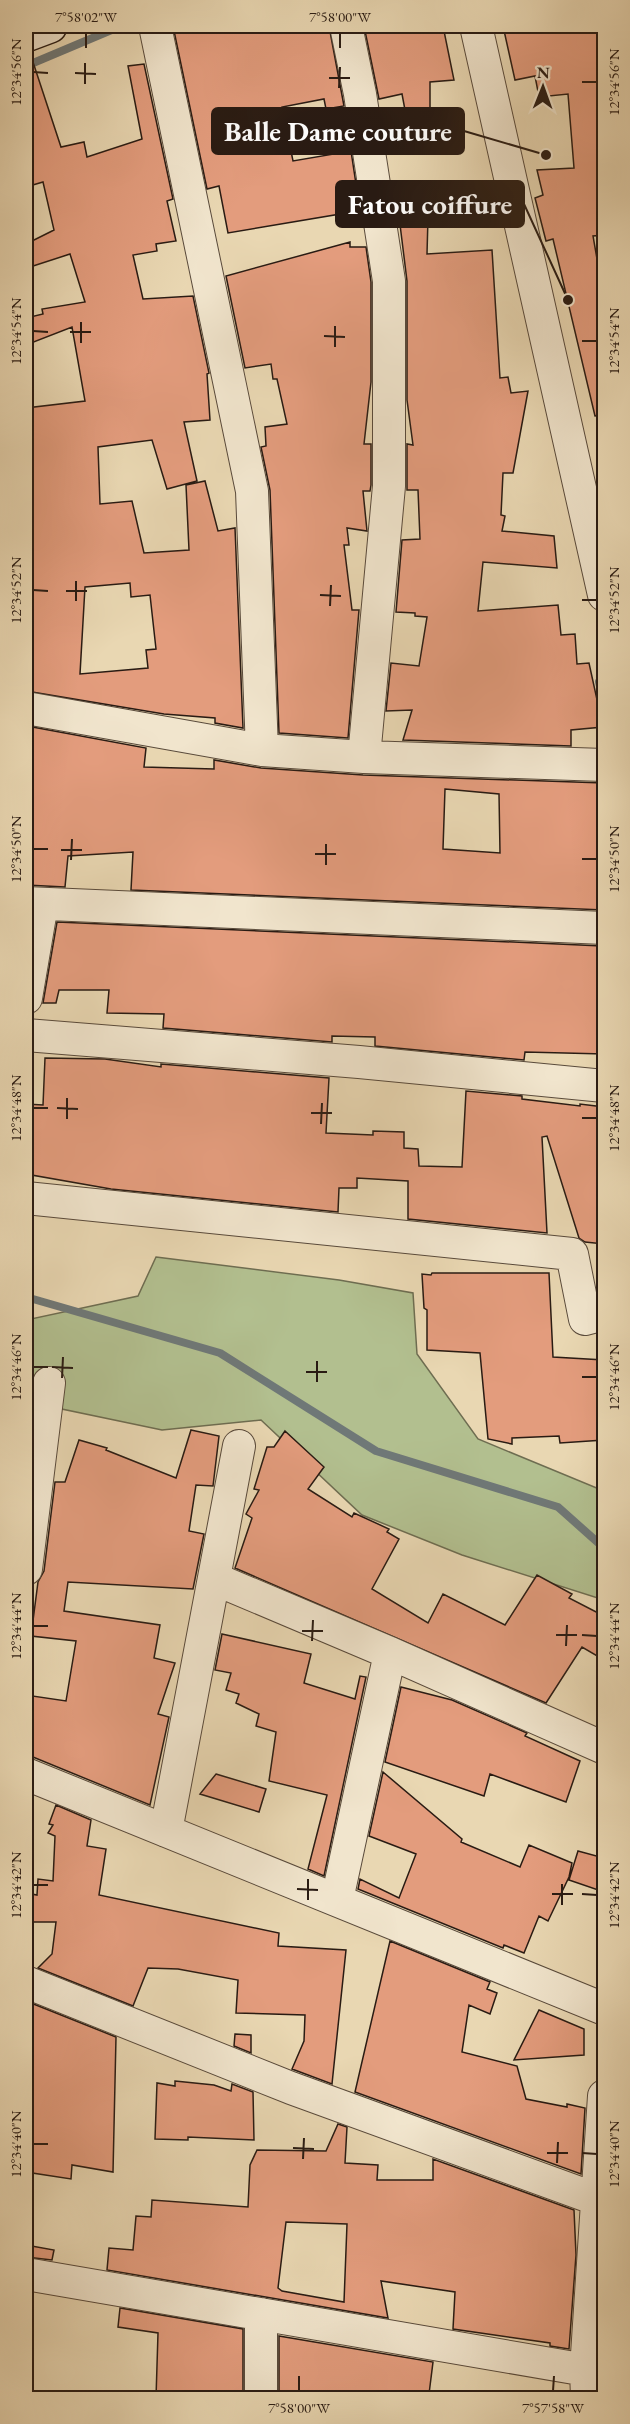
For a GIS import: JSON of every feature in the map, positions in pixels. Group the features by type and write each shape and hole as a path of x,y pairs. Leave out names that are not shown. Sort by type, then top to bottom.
{"street":[{"path":"26,35 50,26"},
{"path":"155,26 252,491 262,750"},
{"path":"346,26 360,94 389,280 388,486 364,757"},
{"path":"476,26 604,595"},
{"path":"26,708 262,750 364,757 604,765"},
{"path":"26,998 34,903 604,928"},
{"path":"26,1035 359,1062 604,1086"},
{"path":"26,1198 572,1254 585,1319 604,1314"},
{"path":"26,1569 28,1527 49,1383"},
{"path":"166,1831 239,1446"},
{"path":"215,1579 390,1653 604,1748"},
{"path":"337,1900 390,1653"},
{"path":"26,1774 604,2009"},
{"path":"26,1982 291,2088 596,2199"},
{"path":"26,2274 261,2314 587,2384 596,2199 604,2096"},
{"path":"261,2314 261,2398"}],"green space":[{"path":"156,1257 339,1280 413,1293 417,1354 478,1439 604,1491 604,1600 462,1555 362,1515 261,1420 162,1430 38,1404 26,1339 26,1320 138,1296"}],"building":[{"path":"173,26 329,26 344,106 326,109 324,99 282,107 293,161 351,151 359,204 353,205 352,212 228,233 219,186 207,189"},
{"path":"364,26 443,26 454,80 430,82 430,123 408,126 402,94 379,99"},
{"path":"503,26 600,26 599,73 604,73 604,235 593,236 604,299 604,415 595,416 553,239 546,241 535,198 543,195 537,170 574,168 568,94 539,97 535,76 515,80"},
{"path":"30,53 61,147 84,142 87,157 142,139 128,66 144,64 173,199 167,201 176,241 156,244 157,251 133,255 143,299 193,296 209,373 207,374 210,420 184,422 197,481 167,489 152,440 98,447 100,504 132,501 144,553 189,550 186,485 205,481 218,531 235,528 243,728 215,723 215,718 164,714 26,691 26,408 85,401 72,327 26,345 26,318 43,314 42,309 85,302 70,254 30,267 26,244 54,230 43,182 26,187 26,54","holes":["130,583 131,597 150,595 156,649 146,650 148,668 80,674 85,587"]},
{"path":"429,181 427,254 492,250 500,378 508,377 511,393 528,391 513,473 503,473 501,515 505,516 502,531 554,536 557,568 483,562 478,611 558,605 561,635 575,634 577,664 589,663 603,727 571,730 571,746 403,740 412,710 386,711 391,663 419,666 427,617 415,616 415,613 396,612 402,540 420,539 418,490 407,490 407,444 413,445 407,400 407,281 395,184"},
{"path":"350,242 350,247 366,247 371,282 371,382 364,444 371,444 371,485 370,491 363,491 367,531 347,528 349,545 344,545 352,610 359,610 348,738 279,733 270,490 261,447 266,446 265,427 287,424 277,379 273,379 271,364 245,368 226,276"},
{"path":"27,726 146,748 144,767 214,769 214,760 261,768 363,775 604,783 604,910 131,890 133,852 68,856 65,887 26,885","holes":["445,789 499,794 500,853 443,849"]},
{"path":"57,922 602,946 604,1054 525,1052 524,1060 375,1046 375,1037 332,1036 332,1042 163,1028 164,1014 107,1013 109,990 59,990 56,1003 43,1003"},
{"path":"45,1058 105,1059 161,1067 161,1064 329,1078 326,1133 373,1135 373,1131 404,1132 404,1148 418,1149 419,1166 462,1167 466,1091 604,1107 604,1244 585,1242 579,1238 547,1136 542,1137 547,1233 408,1219 408,1181 357,1178 357,1188 339,1188 338,1212 111,1189 26,1174 26,1104 43,1105"},
{"path":"432,1273 549,1273 553,1357 604,1360 604,1440 560,1443 559,1436 512,1438 512,1444 488,1439 480,1353 427,1350 427,1310 424,1308 422,1274 431,1275"},
{"path":"191,1430 219,1436 213,1486 196,1485 189,1531 204,1534 193,1589 68,1582 64,1611 160,1625 154,1658 175,1663 158,1714 169,1717 150,1805 26,1756 26,1695 66,1701 76,1641 31,1636 38,1582 44,1571 55,1482 65,1482 79,1440 107,1448 106,1450 176,1478"},
{"path":"285,1431 324,1467 308,1489 352,1517 354,1513 389,1529 387,1532 399,1539 372,1589 428,1623 443,1594 505,1625 537,1575 572,1594 569,1598 604,1616 604,1660 582,1647 546,1703 235,1568 252,1518 246,1514 259,1490 254,1489 267,1447 274,1447"},
{"path":"222,1634 311,1654 304,1683 355,1699 360,1676 366,1677 324,1876 308,1869 327,1795 269,1781 276,1732 256,1726 259,1714 236,1703 239,1694 226,1690 231,1673 215,1670"},
{"path":"401,1687 452,1700 527,1733 525,1736 580,1761 566,1802 490,1774 484,1796 385,1762"},
{"path":"383,1772 462,1839 461,1842 520,1867 529,1845 572,1863 569,1877 548,1921 539,1916 524,1953 504,1945 503,1948 358,1889 360,1879 399,1898 416,1854 369,1836"},
{"path":"216,1774 266,1789 259,1812 200,1794"},
{"path":"56,1805 91,1820 87,1846 106,1849 99,1895 279,1933 278,1946 346,1950 332,2084 292,2069 304,2041 305,2015 236,2013 238,1980 178,1969 148,1968 133,2006 38,1968 52,1954 56,1922 26,1922 26,1893 37,1895 38,1879 53,1881 55,1836 48,1833 53,1825 49,1824"},
{"path":"578,1851 604,1858 604,1892 569,1880"},
{"path":"390,1941 490,1982 487,1989 497,1993 490,2014 469,2005 462,2052 517,2066 526,2099 585,2108 581,2174 355,2092"},
{"path":"26,2001 116,2037 113,2172 72,2165 71,2179 26,2172"},
{"path":"539,2010 584,2029 584,2055 514,2060"},
{"path":"235,2034 251,2035 251,2053 234,2046"},
{"path":"175,2081 214,2085 231,2091 232,2084 253,2092 254,2140 188,2137 188,2140 155,2139 157,2083 175,2086"},
{"path":"338,2124 347,2127 345,2163 378,2165 377,2180 433,2180 433,2159 574,2210 576,2255 569,2349 550,2346 550,2343 453,2329 455,2292 381,2281 388,2318 107,2270 109,2248 133,2250 136,2216 151,2217 152,2200 248,2207 250,2165 257,2150 326,2151","holes":["286,2222 347,2224 344,2302 282,2291 278,2288"]},
{"path":"26,2245 54,2250 52,2260 26,2257"},
{"path":"120,2308 243,2329 243,2398 156,2398 158,2333 118,2327"},
{"path":"279,2336 433,2362 429,2394 395,2391 395,2398 279,2398"}],"waterway":[{"path":"26,66 121,26"},
{"path":"599,682 604,705"},
{"path":"26,1297 220,1353 376,1451 558,1507 604,1548"}],"place":[{"name":"Balle Dame couture","path":"546,155"},
{"name":"Fatou coiffure","path":"568,300"}]}
